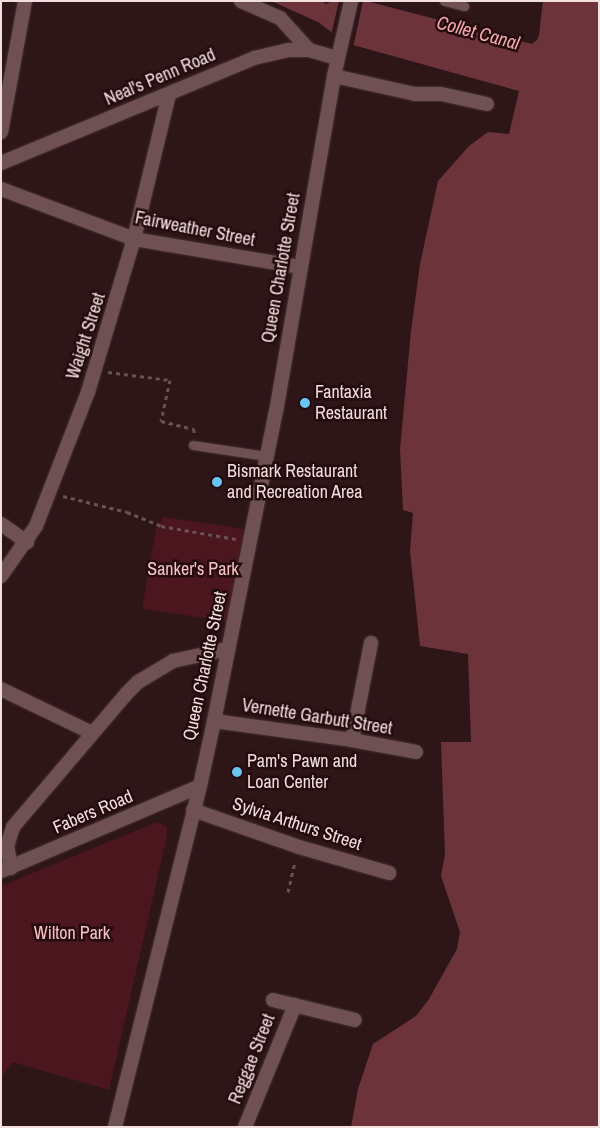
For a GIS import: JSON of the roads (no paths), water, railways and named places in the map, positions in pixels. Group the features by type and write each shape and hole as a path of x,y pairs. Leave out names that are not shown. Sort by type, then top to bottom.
{"street":[{"path":"1,132 25,1"},
{"path":"241,1 280,18 310,50"},
{"name":"Queen Charlotte Street","path":"115,1127 200,786 214,721 227,649 268,456 334,76 351,1"},
{"name":"Neal's Penn Road","path":"1,163 254,58 289,50 339,52"},
{"path":"334,76 415,94 441,94 487,104"},
{"name":"Waight Street","path":"1,576 27,542 36,526 95,370 134,239 169,94"},
{"name":"Fairweather Street","path":"1,189 134,239 300,267"},
{"path":"1,524 27,542"},
{"path":"352,740 371,644"},
{"path":"6,869 6,846 13,827 92,733 138,682 173,662 227,649"},
{"path":"1,689 92,733"},
{"name":"Vernette Garbutt Street","path":"214,721 352,740 416,752"},
{"name":"Fabers Road","path":"6,869 200,786"},
{"name":"Sylvia Arthurs Street","path":"193,810 299,847 389,873"},
{"path":"273,1000 355,1020"},
{"name":"Reggae Street","path":"245,1127 295,1005"}],"lane":[{"path":"444,1 464,6"},
{"path":"193,445 268,456"}],"water":[{"name":"Collet Canal","path":"271,1 321,1 326,4 332,1 366,1 532,44 539,35 543,1 599,1 599,1127 351,1127 358,1089 373,1044 416,1016 429,999 457,949 460,932 441,876 445,854 441,742 471,742 468,654 420,646 410,551 413,513 403,510 400,449 411,331 420,264 438,181 469,146 488,132 509,134 519,91 346,43 318,22"}],"place":[{"name":"Fantaxia Restaurant","path":"305,403"},
{"name":"Bismark Restaurant and Recreation Area","path":"217,482"},
{"name":"Pam's Pawn and Loan Center","path":"237,772"}],"park label":[{"name":"Sanker's Park","path":"193,569"},
{"name":"Wilton Park","path":"72,933"}]}
